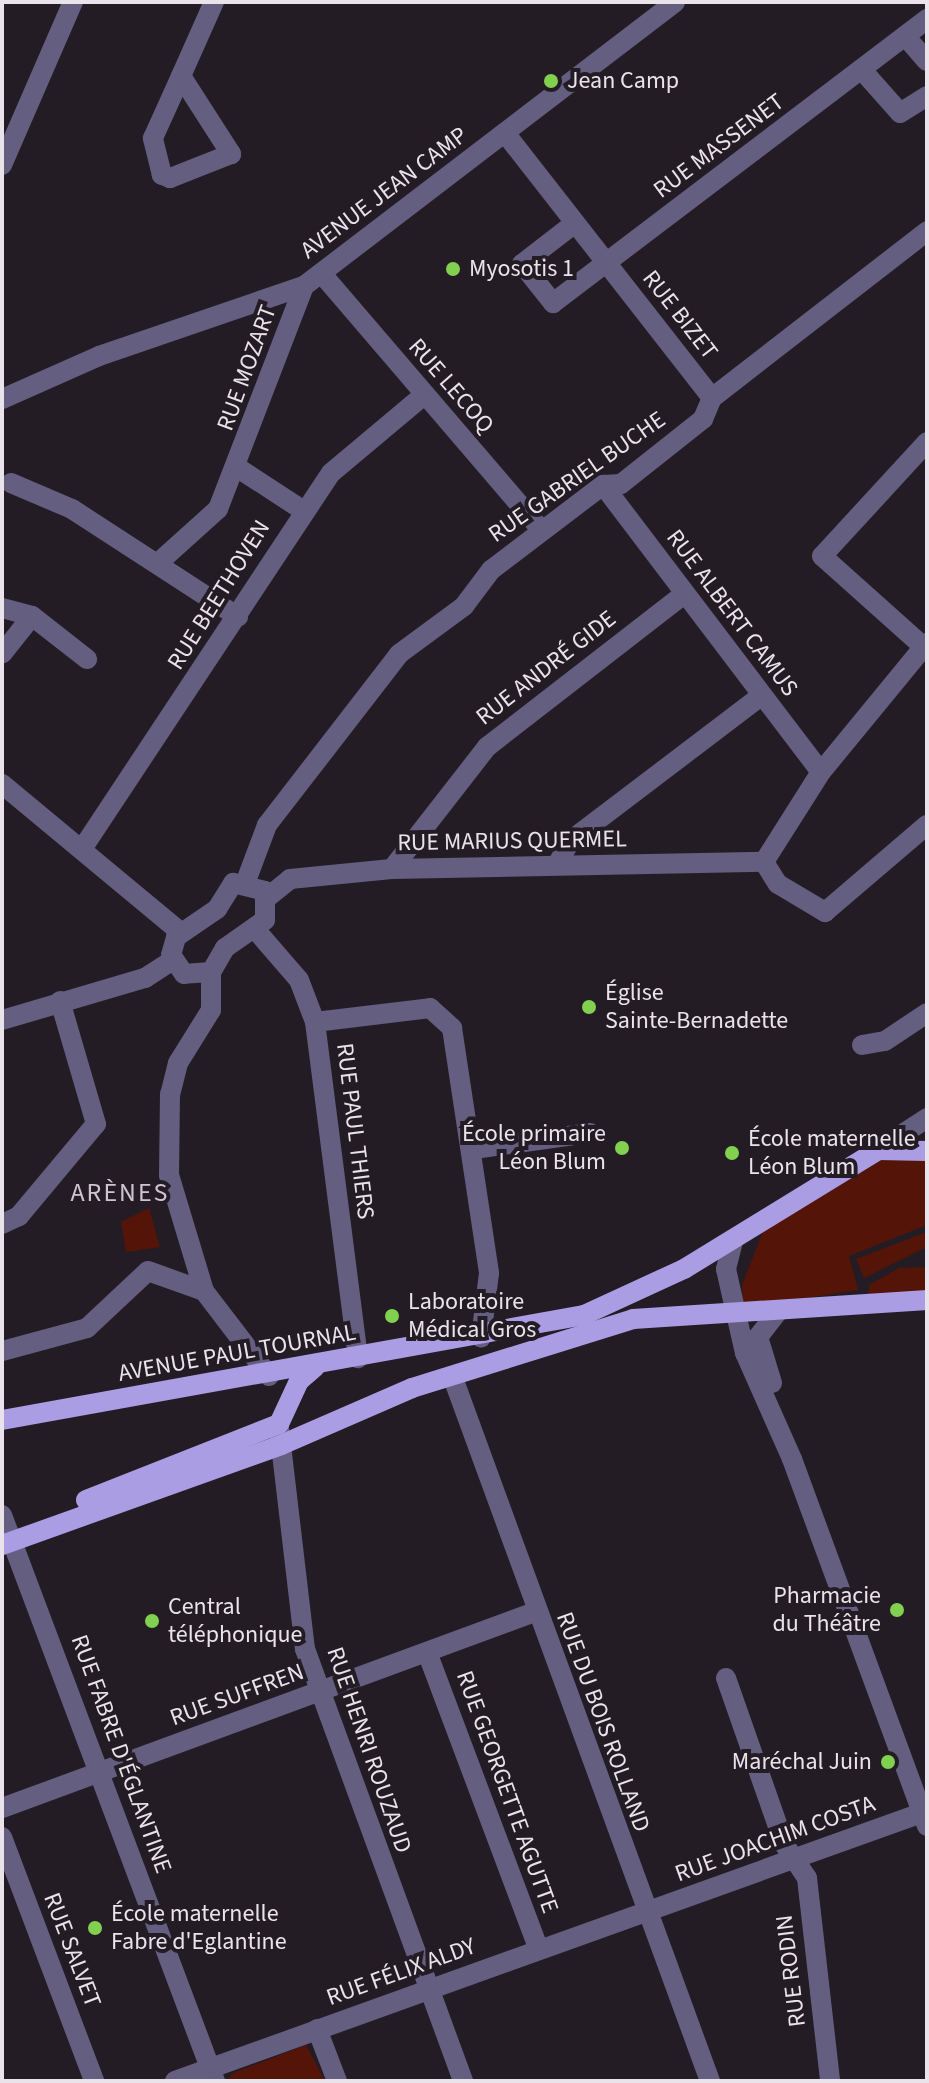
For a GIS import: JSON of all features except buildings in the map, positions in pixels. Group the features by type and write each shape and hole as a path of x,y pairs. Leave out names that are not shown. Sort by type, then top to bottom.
{"main road":[{"name":"AVENUE PAUL TOURNAL","path":"2,1420 481,1338 584,1315 733,1241 878,1150"},
{"path":"878,1150 927,1151"},
{"path":"6,1532 281,1445 325,1421 453,1378 541,1344 665,1316 735,1317 779,1310 927,1300"},
{"path":"6,1532 279,1424 291,1395 315,1367"},
{"path":"291,1395 306,1419 325,1421"}],"street":[{"path":"3,159 72,2"},
{"path":"181,76 231,154 170,178 162,175 153,138 214,2"},
{"name":"AVENUE JEAN CAMP","path":"2,399 99,356 304,286 505,133 650,10 675,2"},
{"name":"RUE MASSENET","path":"607,264 927,19"},
{"path":"905,36 927,61"},
{"path":"862,70 900,113 927,96"},
{"name":"RUE BIZET","path":"505,133 712,398"},
{"name":"RUE BIZET","path":"575,223 522,264 553,303 607,264"},
{"name":"RUE GABRIEL BUCHE","path":"246,881 267,825 399,654 464,606 491,570 603,485 621,484 691,428 712,398 927,231"},
{"name":"RUE LECOQ","path":"322,274 542,531"},
{"name":"RUE MOZART","path":"158,563 218,509 238,468 304,286"},
{"name":"RUE BEETHOVEN","path":"84,846 331,473 424,395"},
{"path":"927,442 822,556 926,647 821,772 764,862 778,884 825,912 927,825"},
{"name":"RUE MOZART","path":"238,468 304,511"},
{"path":"11,483 72,509 238,617"},
{"name":"RUE ALBERT CAMUS","path":"603,485 821,772"},
{"name":"RUE ANDRÉ GIDE","path":"392,869 487,747 684,594"},
{"path":"2,608 32,616 87,659"},
{"path":"2,654 32,616"},
{"path":"558,863 570,841 762,695"},
{"path":"2,784 84,846 180,932"},
{"name":"RUE MARIUS QUERMEL","path":"268,897 290,879 392,869 558,863 764,862"},
{"path":"2,1020 145,978 173,960 180,932 217,909 228,886 246,881 268,897 268,915 255,929 225,948 211,972 211,1010 178,1063 165,1129 169,1175 204,1291 269,1376"},
{"name":"RUE PAUL THIERS","path":"255,929 299,980 315,1022 358,1358"},
{"path":"173,960 190,976 211,972"},
{"path":"2,1224 19,1216 96,1124 60,1001"},
{"path":"315,1022 430,1008 443,1014 452,1028 474,1149 489,1273 481,1338"},
{"path":"862,1045 885,1041 927,1013"},
{"path":"878,1150 927,1118"},
{"path":"474,1149 590,1133"},
{"path":"733,1241 726,1269 735,1317 925,1817"},
{"path":"2,1351 87,1328 148,1271 204,1291"},
{"path":"779,1310 758,1337 782,1434"},
{"name":"RUE DU BOIS ROLLAND","path":"453,1378 645,1914 710,2081"},
{"name":"RUE HENRI ROUZAUD","path":"279,1424 305,1649 318,1693 463,2081"},
{"name":"RUE FABRE D'ÉGLANTINE","path":"6,1532 213,2075"},
{"name":"RUE SUFFREN","path":"2,1808 535,1612"},
{"name":"RUE GEORGETTE AGUTTE","path":"427,1652 539,1950"},
{"name":"RUE RODIN","path":"726,1678 793,1859 807,1878 830,2081"},
{"name":"RUE JOACHIM COSTA","path":"645,1914 793,1859 925,1817"},
{"name":"RUE SALVET","path":"2,1837 94,2081"},
{"name":"RUE FÉLIX ALDY","path":"175,2081 213,2075 317,2029 645,1914"},
{"path":"317,2029 337,2081"}],"shaded area":[{"path":"883,1156 927,1156 927,1225 849,1256 858,1290 743,1308 742,1285 764,1229"},
{"path":"149,1208 160,1247 126,1252 121,1222"},
{"path":"927,1232 927,1247 864,1278 856,1259"},
{"path":"927,1267 927,1293 868,1295 869,1285 899,1268"},
{"path":"306,2045 325,2081 227,2081 233,2073"}],"place":[{"name":"Jean Camp","path":"551,81"},
{"name":"Myosotis 1","path":"453,269"},
{"name":"Église Sainte-Bernadette","path":"589,1007"},
{"name":"École primaire Léon Blum","path":"622,1148"},
{"name":"École maternelle Léon Blum","path":"732,1153"},
{"name":"Laboratoire Médical Gros","path":"392,1316"},
{"name":"Pharmacie du Théâtre","path":"897,1610"},
{"name":"Central téléphonique","path":"152,1621"},
{"name":"Maréchal Juin","path":"888,1762"},
{"name":"École maternelle Fabre d'Eglantine","path":"95,1928"}],"district":[{"name":"ARÈNES","path":"120,1193"}]}
